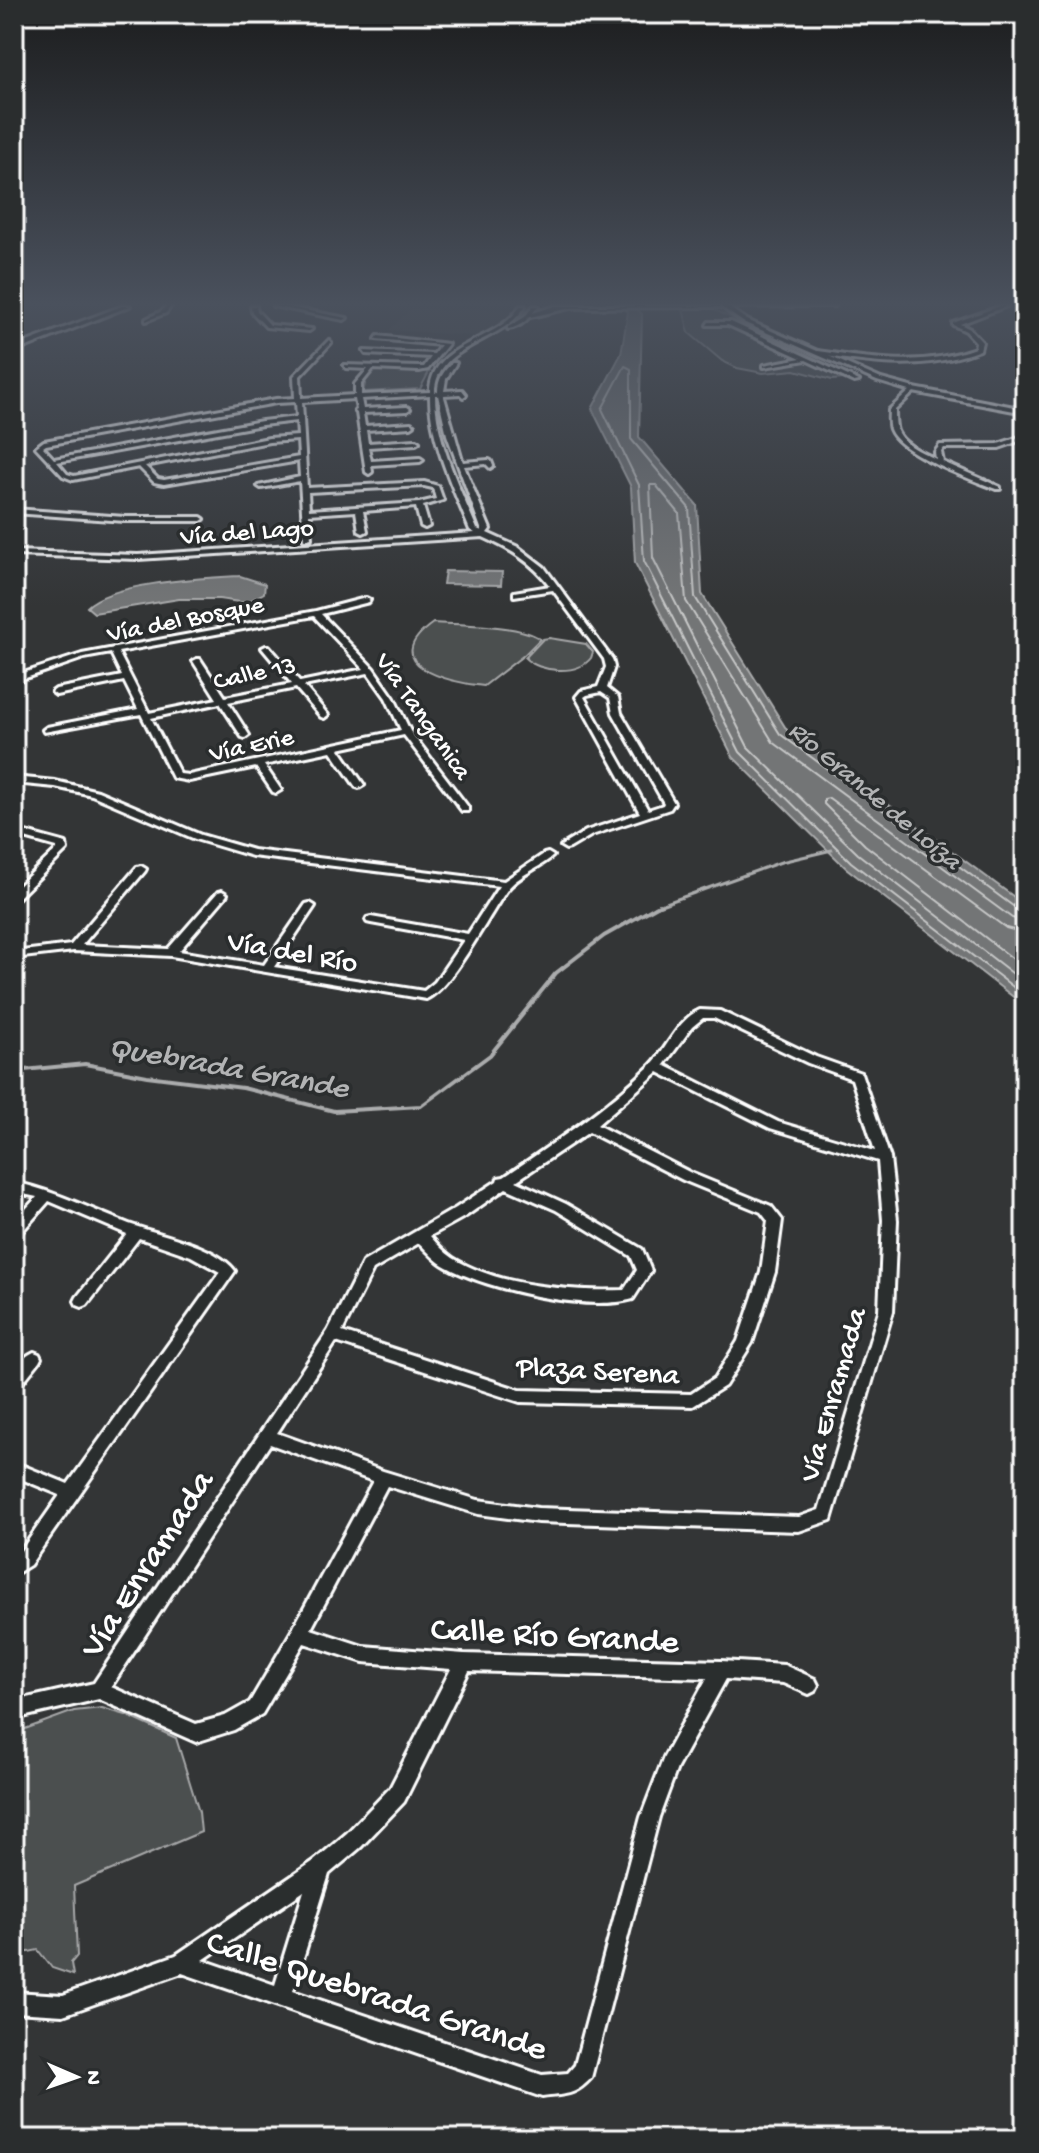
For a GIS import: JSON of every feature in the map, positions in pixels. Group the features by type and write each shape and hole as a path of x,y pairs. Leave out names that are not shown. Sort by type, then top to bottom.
{"street":[{"path":"245,406 39,447 65,475 73,478 269,440 301,438"},
{"path":"298,406 307,538"},
{"path":"358,406 369,472"},
{"path":"435,406 457,489 474,530 515,549 541,569 608,659 610,667 602,689"},
{"path":"445,406 486,529 483,535"},
{"path":"896,406 892,410 893,429 913,450 998,488"},
{"path":"1001,406 1025,411"},
{"path":"358,411 407,409"},
{"path":"53,461 299,419"},
{"path":"362,428 411,425"},
{"path":"940,462 938,452 942,446 999,446 1025,437"},
{"path":"365,445 416,442"},
{"path":"141,465 156,481 164,482 303,458"},
{"path":"368,463 420,460"},
{"path":"462,464 489,462 490,466"},
{"path":"261,486 304,478"},
{"path":"305,512 419,505 440,500 436,487 424,484 306,490"},
{"path":"419,505 425,526"},
{"path":"359,509 363,531"},
{"path":"14,511 125,519 201,519"},
{"name":"Vía del Lago","path":"14,553 138,557 483,535"},
{"path":"517,594 555,587"},
{"name":"Vía del Bosque","path":"14,679 113,650 316,613 366,600"},
{"name":"Vía Tanganica","path":"316,613 370,670 390,698 406,732 465,809"},
{"path":"266,648 324,715"},
{"path":"113,650 145,714"},
{"path":"197,661 245,735"},
{"name":"Calle 13","path":"47,730 224,700 370,670"},
{"path":"56,692 126,678"},
{"path":"566,846 589,833 667,807 669,803 617,713 614,697 602,689"},
{"path":"602,689 580,697 645,813"},
{"name":"Vía Erie","path":"145,714 176,776 189,778 406,732"},
{"path":"333,747 359,785"},
{"path":"259,764 276,790"},
{"path":"14,780 55,784 95,793 198,837 252,853 506,884"},
{"path":"14,832 62,845 62,850 14,896"},
{"name":"Vía del Río","path":"14,955 74,948 171,953 426,995 439,985 506,884 548,856"},
{"path":"74,948 141,869"},
{"path":"171,953 222,894"},
{"path":"267,969 310,906"},
{"path":"371,920 472,938"},
{"name":"Vía Enramada","path":"14,1710 99,1690 265,1436 333,1335 368,1266 461,1212 588,1126 657,1066 688,1024 700,1014 716,1014 812,1060 857,1076 884,1158 890,1220 886,1311 825,1515 799,1524 538,1515 478,1507 383,1478 265,1436"},
{"path":"657,1066 774,1125 884,1158"},
{"name":"Plaza Serena","path":"333,1335 520,1396 693,1400 720,1382 745,1343 768,1272 775,1220 766,1209 688,1177 588,1126"},
{"path":"420,1235 450,1263 531,1290 592,1298 628,1295 644,1271 637,1253 561,1207 503,1181"},
{"path":"14,1187 47,1195 136,1232 211,1257 228,1271 24,1560 14,1567"},
{"path":"14,1231 47,1195"},
{"path":"82,1301 136,1232"},
{"path":"14,1383 34,1358"},
{"path":"14,1469 72,1493"},
{"path":"99,1690 196,1733 228,1724 256,1708 383,1478"},
{"name":"Calle Río Grande","path":"300,1633 363,1654 464,1662 784,1674 809,1685"},
{"path":"182,1963 321,1868 354,1840 397,1795 464,1662"},
{"name":"Calle Quebrada Grande","path":"14,2002 63,2005 182,1963 542,2086 573,2083 584,2071 650,1817 670,1763 721,1670"},
{"path":"281,1997 321,1868"}],"shaded area":[{"path":"433,623 519,630 540,639 484,686 469,684 437,676 414,660 412,650 417,637"},
{"path":"543,639 586,644 593,652 591,658 577,668 558,670 539,666 525,658"},
{"path":"102,1708 126,1715 176,1738 199,1812 201,1832 74,1886 77,1956 71,1963 73,1975 52,1968 38,1950 14,1955 14,1733 74,1711"}],"water":[{"path":"593,406 640,406 639,437 697,505 702,594 787,730 1025,905 1025,1006 846,868 733,757 635,563 631,487"},
{"path":"445,571 502,572 501,585 443,584"},
{"path":"240,576 265,584 264,593 246,603 179,599 94,613 87,607 116,592 137,587"}],"waterway":[{"name":"Quebrada Grande","path":"656,907 781,862 832,850"},
{"name":"Quebrada Grande","path":"14,1071 85,1064 147,1076 243,1088 334,1111 421,1106 490,1055 556,973 604,936 656,907"}],"water label":[{"name":"Río Grande de Loíza","path":"876,794"}]}
